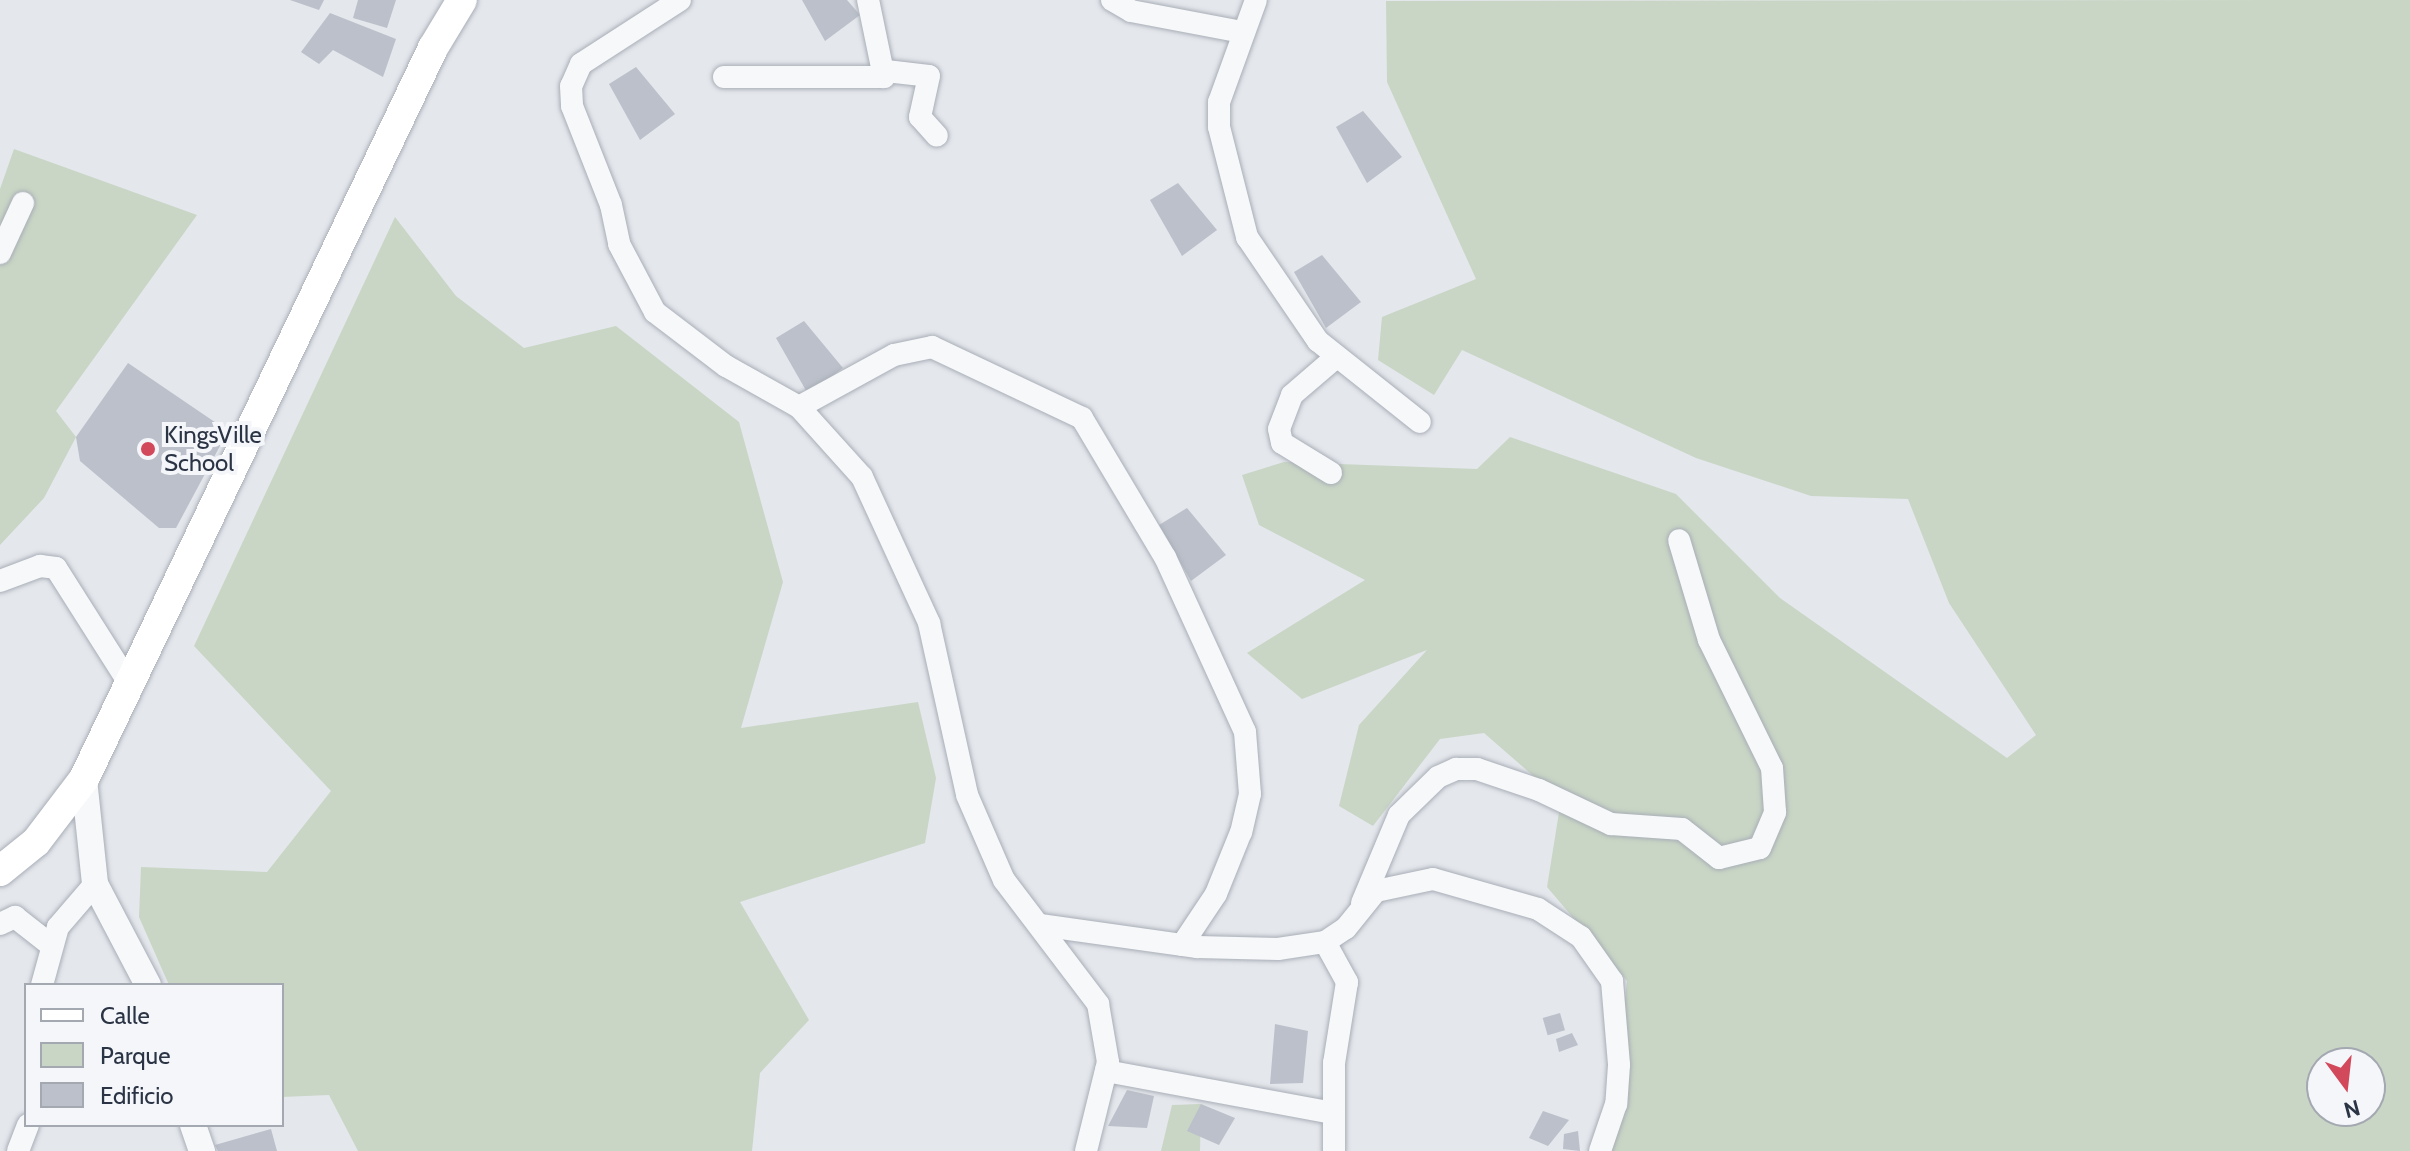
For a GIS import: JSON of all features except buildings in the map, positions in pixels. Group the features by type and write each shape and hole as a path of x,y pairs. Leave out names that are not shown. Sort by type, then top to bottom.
{"main road":[{"path":"0,871 36,842 84,779 399,121 462,0"}],"street":[{"path":"680,0 581,64 571,86 572,106 634,283 655,312 726,366 799,407 868,491 929,623 967,795 1004,880 1098,1004 1106,1071 1086,1151"},
{"path":"724,77 884,77 886,71 868,0"},
{"path":"1112,0 1131,11 1242,32"},
{"path":"1256,0 1219,102 1219,127 1247,237 1335,358 1420,422"},
{"path":"886,71 929,76 920,117 937,136"},
{"path":"0,253 23,203"},
{"path":"799,407 894,355 932,347 1082,418 1165,557 1245,732 1250,794 1241,832 1216,894 1182,945"},
{"path":"1331,473 1293,452 1279,429 1292,395 1335,358"},
{"path":"1040,925 1182,945 1278,949 1325,942 1346,928 1362,903 1399,815 1438,777 1456,769 1477,769 1539,790 1611,824 1682,829 1719,858 1760,848 1775,812 1772,768 1709,640 1679,540"},
{"path":"0,581 40,566 56,568 129,683"},
{"path":"84,779 95,884 147,983"},
{"path":"1362,903 1404,880 1433,879 1538,909 1600,956 1612,981 1619,1065 1616,1104 1600,1151"},
{"path":"43,983 58,927 95,884"},
{"path":"0,924 15,917 52,946"},
{"path":"1325,942 1347,982 1332,1113 1334,1151"},
{"path":"1106,1071 1332,1113"},
{"path":"18,1151 27,1127"},
{"path":"194,1127 202,1151"}],"green space":[{"path":"2410,0 2410,1151 1608,1151 1627,981 1547,887 1561,800 1484,733 1440,739 1373,826 1339,806 1359,725 1427,650 1302,699 1247,653 1365,580 1259,525 1242,475 1284,462 1477,469 1510,437 1676,494 1780,598 2007,758 2036,735 1949,603 1908,499 1811,496 1696,458 1462,350 1434,395 1378,360 1382,317 1476,279 1387,82 1386,1"},
{"path":"14,149 197,215 56,411 76,437 44,498 0,545 0,189"},
{"path":"395,217 456,296 524,348 616,326 739,422 783,582 741,728 918,702 936,778 925,843 740,902 809,1020 760,1073 752,1151 358,1151 329,1095 284,1097 284,983 168,983 139,917 141,867 267,872 331,791 194,646"},
{"path":"1201,1104 1200,1151 1161,1151 1172,1105"}],"place":[{"name":"KingsVille School","path":"148,449"}]}
